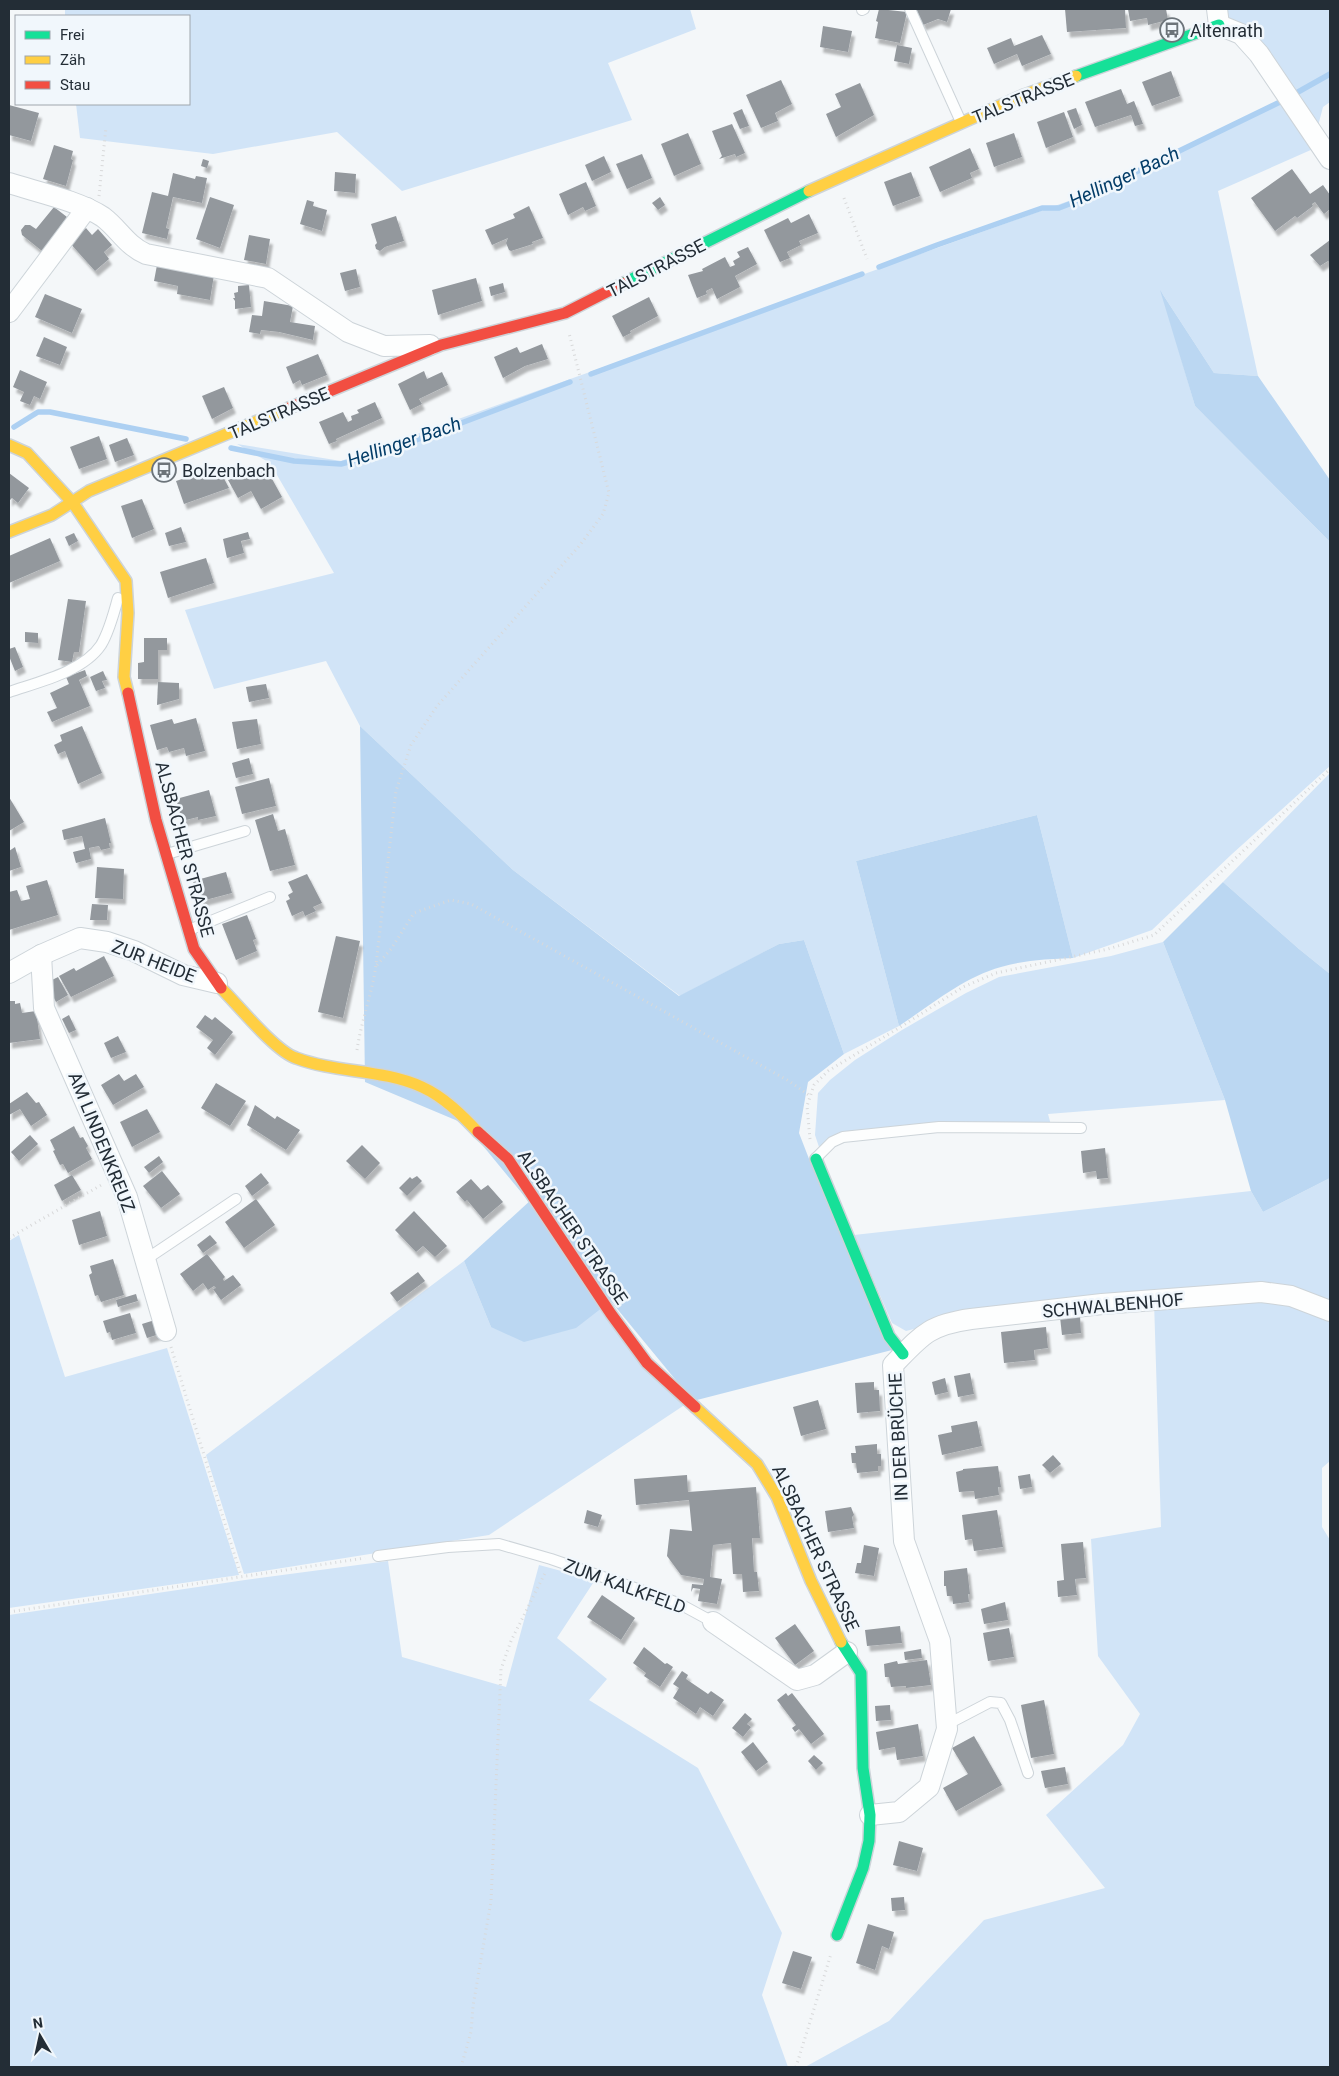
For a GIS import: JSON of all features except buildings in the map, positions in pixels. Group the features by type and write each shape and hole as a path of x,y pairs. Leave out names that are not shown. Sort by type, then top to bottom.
{"street":[{"name":"TALSTRASSE","path":"9,532 52,514 73,503 89,491 441,345 565,313 837,178 1024,95 1218,17"},
{"path":"1218,17 1241,34 1259,54 1330,159"},
{"path":"9,183 92,211 104,218 134,248 146,254 268,278 348,332 384,346 441,345"},
{"path":"9,312 92,211"},
{"path":"9,445 27,453 73,503 126,581"},
{"name":"ALSBACHER STRASSE","path":"126,581 128,613 124,677 156,820 194,949 217,983 274,1043 294,1058 386,1076 422,1087 456,1109 489,1143 508,1159 611,1314 647,1363 757,1464 777,1497 811,1581 847,1652 861,1673 863,1768 870,1815 869,1841 863,1868 836,1934"},
{"name":"ZUR HEIDE","path":"11,966 80,938 107,942 134,951 183,976 217,983"},
{"name":"AM LINDENKREUZ","path":"41,955 44,1008 118,1175 166,1331"},
{"name":"IN DER BRÜCHE","path":"816,1159 889,1336 903,1354 893,1365 904,1541 940,1642 946,1725 929,1786 899,1812 870,1815"},
{"name":"SCHWALBENHOF","path":"903,1354 925,1332 950,1322 1102,1304 1261,1292 1291,1296 1330,1311"},
{"name":"ZUM KALKFELD","path":"713,1622 797,1680 815,1675 847,1652"}],"lane":[{"path":"910,9 962,123"},
{"path":"9,692 75,668 91,656 102,644 118,594 126,581"},
{"path":"166,855 245,831"},
{"path":"188,930 270,897"},
{"path":"816,1159 832,1142 843,1137 938,1127 1082,1128"},
{"path":"145,1260 236,1199"},
{"name":"ZUM KALKFELD","path":"378,1556 448,1547 498,1544 551,1559 678,1603 713,1622"},
{"path":"946,1725 990,1702 1001,1703 1010,1720 1028,1773"}],"path":[{"path":"92,211 106,127"},
{"path":"837,178 867,259"},
{"path":"354,1071 359,1037 372,991 376,965 396,790 411,745 437,706 580,545 603,514 609,493 565,313"},
{"path":"816,1159 808,1130 807,1106 814,1085 828,1071 963,987 996,973 1108,949 1154,935 1330,769"},
{"path":"376,965 391,949 414,913 450,900 471,904 789,1081 810,1096"},
{"path":"9,1238 118,1175"},
{"path":"166,1331 242,1576"},
{"path":"9,1612 378,1556"},
{"path":"462,2067 471,2032 473,2006 491,1901 501,1669 511,1641 551,1559"},
{"path":"796,2067 836,1934"}],"shaded area":[{"path":"65,9 690,9 696,29 608,63 632,120 402,191 337,132 213,154 80,138 76,105 190,105 190,15 65,15"},
{"path":"1226,9 1330,9 1330,102 1323,107 1318,126 1243,27 1228,17"},
{"path":"1283,102 1313,149 1218,191 1258,376 1214,373 1162,293 1195,406 1330,542 1330,766 1232,854 1152,930 1073,958 1037,815 856,861 899,1026 844,1054 804,940 779,944 680,996 513,870 360,726 326,661 214,689 185,610 334,573 270,463 237,444 341,461 1077,198"},
{"path":"1160,290 1214,373 1258,376 1330,480 1330,542 1195,406"},
{"path":"360,726 513,870 679,996 779,944 804,940 844,1054 808,1082 799,1133 892,1350 693,1401 465,1124 365,1082"},
{"path":"1330,773 1330,974 1223,882"},
{"path":"1037,815 1073,958 1028,961 974,977 948,992 899,1026 856,861"},
{"path":"1223,882 1330,974 1330,1178 1263,1212 1251,1191 1225,1100 1163,942"},
{"path":"1163,942 1225,1100 1048,1114 1051,1125 843,1133 820,1150 815,1135 818,1093 830,1080 855,1060 902,1030 966,993 999,977 1111,956"},
{"path":"1330,1178 1330,1306 1294,1292 922,1327 906,1331 892,1323 854,1235 1251,1191 1263,1212"},
{"path":"532,1199 603,1307 576,1328 524,1342 491,1327 464,1261"},
{"path":"19,1235 65,1377 167,1348 239,1575 9,1608 9,1241"},
{"path":"464,1261 491,1327 603,1307 686,1404 489,1535 244,1574 206,1455"},
{"path":"1260,1295 1330,1314 1330,1461 1322,1468 1322,1527 1330,1540 1330,2067 805,2067 889,2021 984,1920 1105,1888 1046,1815 1123,1745 1140,1714 1098,1656 1091,1539 1161,1527 1154,1301"},
{"path":"388,1561 402,1657 506,1687 539,1565 595,1580 557,1638 607,1679 589,1700 698,1768 782,1933 762,1995 788,2067 9,2067 9,1615"}],"waterway":[{"name":"Hellinger Bach","path":"879,267 1042,208 1059,208 1072,203 1282,101 1330,74"},
{"name":"Hellinger Bach","path":"591,374 862,274"},
{"name":"Hellinger Bach","path":"231,448 294,461 341,464 379,454 570,382"},
{"name":"Hellinger Bach","path":"14,427 38,412 50,412 186,439"}],"traffic: fast":[{"path":"1076,76 1219,25"},
{"path":"624,283 809,191"},
{"path":"816,1159 889,1336 903,1354"},
{"path":"837,1935 863,1868 869,1841 870,1815 863,1768 861,1673 841,1642"}],"traffic: slow":[{"path":"809,191 1024,95 1076,76"},
{"path":"9,532 52,515 89,491 289,408"},
{"path":"9,445 27,453 73,503 126,581 128,613 124,677 128,693"},
{"path":"221,988 257,1027 287,1054 311,1063 391,1077 422,1087 445,1101 478,1132"},
{"path":"695,1407 757,1464 777,1497 811,1581 841,1642"}],"traffic: jam":[{"path":"289,408 441,345 565,313 624,283"},
{"path":"128,693 156,820 194,949 221,988"},
{"path":"478,1132 508,1159 611,1314 647,1363 695,1407"}],"place":[{"name":"Altenrath","path":"1172,30"},
{"name":"Bolzenbach","path":"164,470"}]}
